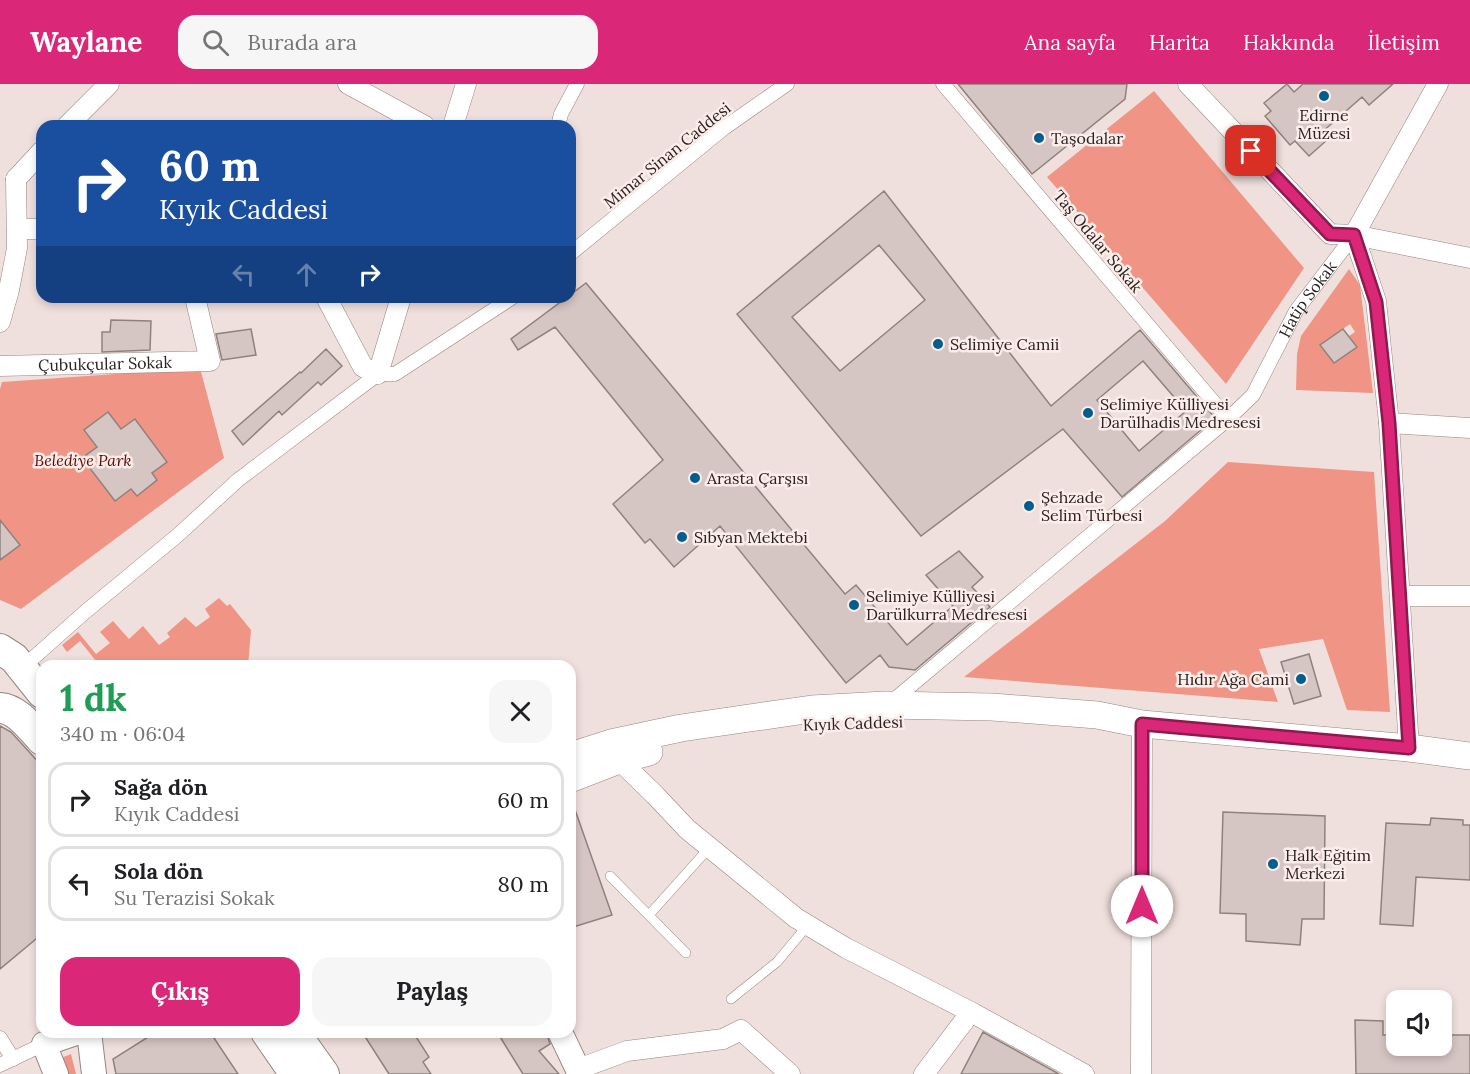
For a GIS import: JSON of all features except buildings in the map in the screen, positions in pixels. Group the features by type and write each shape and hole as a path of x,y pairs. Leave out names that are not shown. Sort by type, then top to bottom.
{"main road":[{"path":"6,654 36,686"},
{"path":"0,701 14,692 19,684 6,654"},
{"name":"Kıyık Caddesi","path":"576,775 615,752 681,728 801,710 888,705 993,707 1097,716 1142,724 1409,748 1470,756"},
{"path":"0,708 9,709 36,734"},
{"name":"Kıyık Caddesi","path":"576,755 679,746 789,726 855,720 908,720 1116,730 1142,724"},
{"path":"270,1038 295,1074"},
{"path":"298,1038 324,1074"}],"street":[{"path":"73,120 109,84"},
{"path":"348,84 414,120"},
{"path":"455,120 466,84"},
{"path":"560,120 577,84"},
{"name":"Mimar Sinan Caddesi","path":"576,249 724,128 787,84"},
{"name":"Taş Odalar Sokak","path":"944,84 1228,419"},
{"path":"1188,84 1330,234 1354,235 1470,258"},
{"name":"Hatip Sokak","path":"888,705 1228,419 1253,395 1296,311 1354,235 1438,84"},
{"path":"0,322 17,248 17,229 8,177 36,156"},
{"path":"17,229 36,229"},
{"path":"1354,235 1376,302 1389,423 1409,748"},
{"name":"Çubukçular Sokak","path":"0,366 210,361 196,303"},
{"path":"329,303 363,367 378,374 395,374 504,303"},
{"path":"6,654 85,612 178,535 238,480 378,374 399,303"},
{"path":"1389,423 1470,428"},
{"path":"1401,596 1470,596"},
{"path":"1142,724 1142,1071"},
{"path":"615,752 687,829 796,918 846,948 971,1012 1084,1074"},
{"path":"924,1074 971,1012"},
{"path":"563,1038 579,1072 627,1051 723,1039 741,1030 790,1074"},
{"path":"0,1038 14,1059"},
{"path":"0,1065 62,1038"},
{"path":"90,1038 94,1074"},
{"path":"44,1044 56,1074"}],"lane":[{"path":"649,915 710,848"},
{"path":"610,876 686,953"},
{"path":"731,999 777,962 808,925"}],"green space":[{"path":"1154,91 1304,268 1226,384 1047,177"},
{"path":"1349,269 1360,285 1373,393 1296,390 1297,354 1301,336","holes":["1350,324 1355,332 1349,336 1357,347 1334,363 1321,344"]},
{"name":"Belediye Park","path":"200,368 224,458 21,609 0,600 0,389 2,382"},
{"path":"1228,462 1374,472 1390,712 1347,710 1323,639 1259,649 1278,702 964,677 1165,521"},
{"path":"219,598 227,606 230,604 251,630 248,660 95,660 80,641 67,652 62,645 78,632 96,654 110,643 100,632 113,621 129,639 143,626 159,645 170,637 167,633 185,617 196,627 210,617 205,609"},
{"path":"71,1054 76,1074 66,1074 61,1058"}],"place":[{"name":"Edirne Müzesi","path":"1324,96"},
{"name":"Taşodalar","path":"1039,138"},
{"name":"Selimiye Camii","path":"938,344"},
{"name":"Selimiye Külliyesi Darülhadis Medresesi","path":"1088,413"},
{"name":"Arasta Çarşısı","path":"695,478"},
{"name":"Şehzade Selim Türbesi","path":"1029,506"},
{"name":"Sıbyan Mektebi","path":"682,537"},
{"name":"Selimiye Külliyesi Darülkurra Medresesi","path":"854,605"},
{"name":"Hıdır Ağa Cami","path":"1301,679"},
{"name":"Halk Eğitim Merkezi","path":"1273,864"}],"route":[{"path":"1142,906 1142,724 1409,748 1389,423 1376,302 1354,235 1330,234 1251,151"}]}
